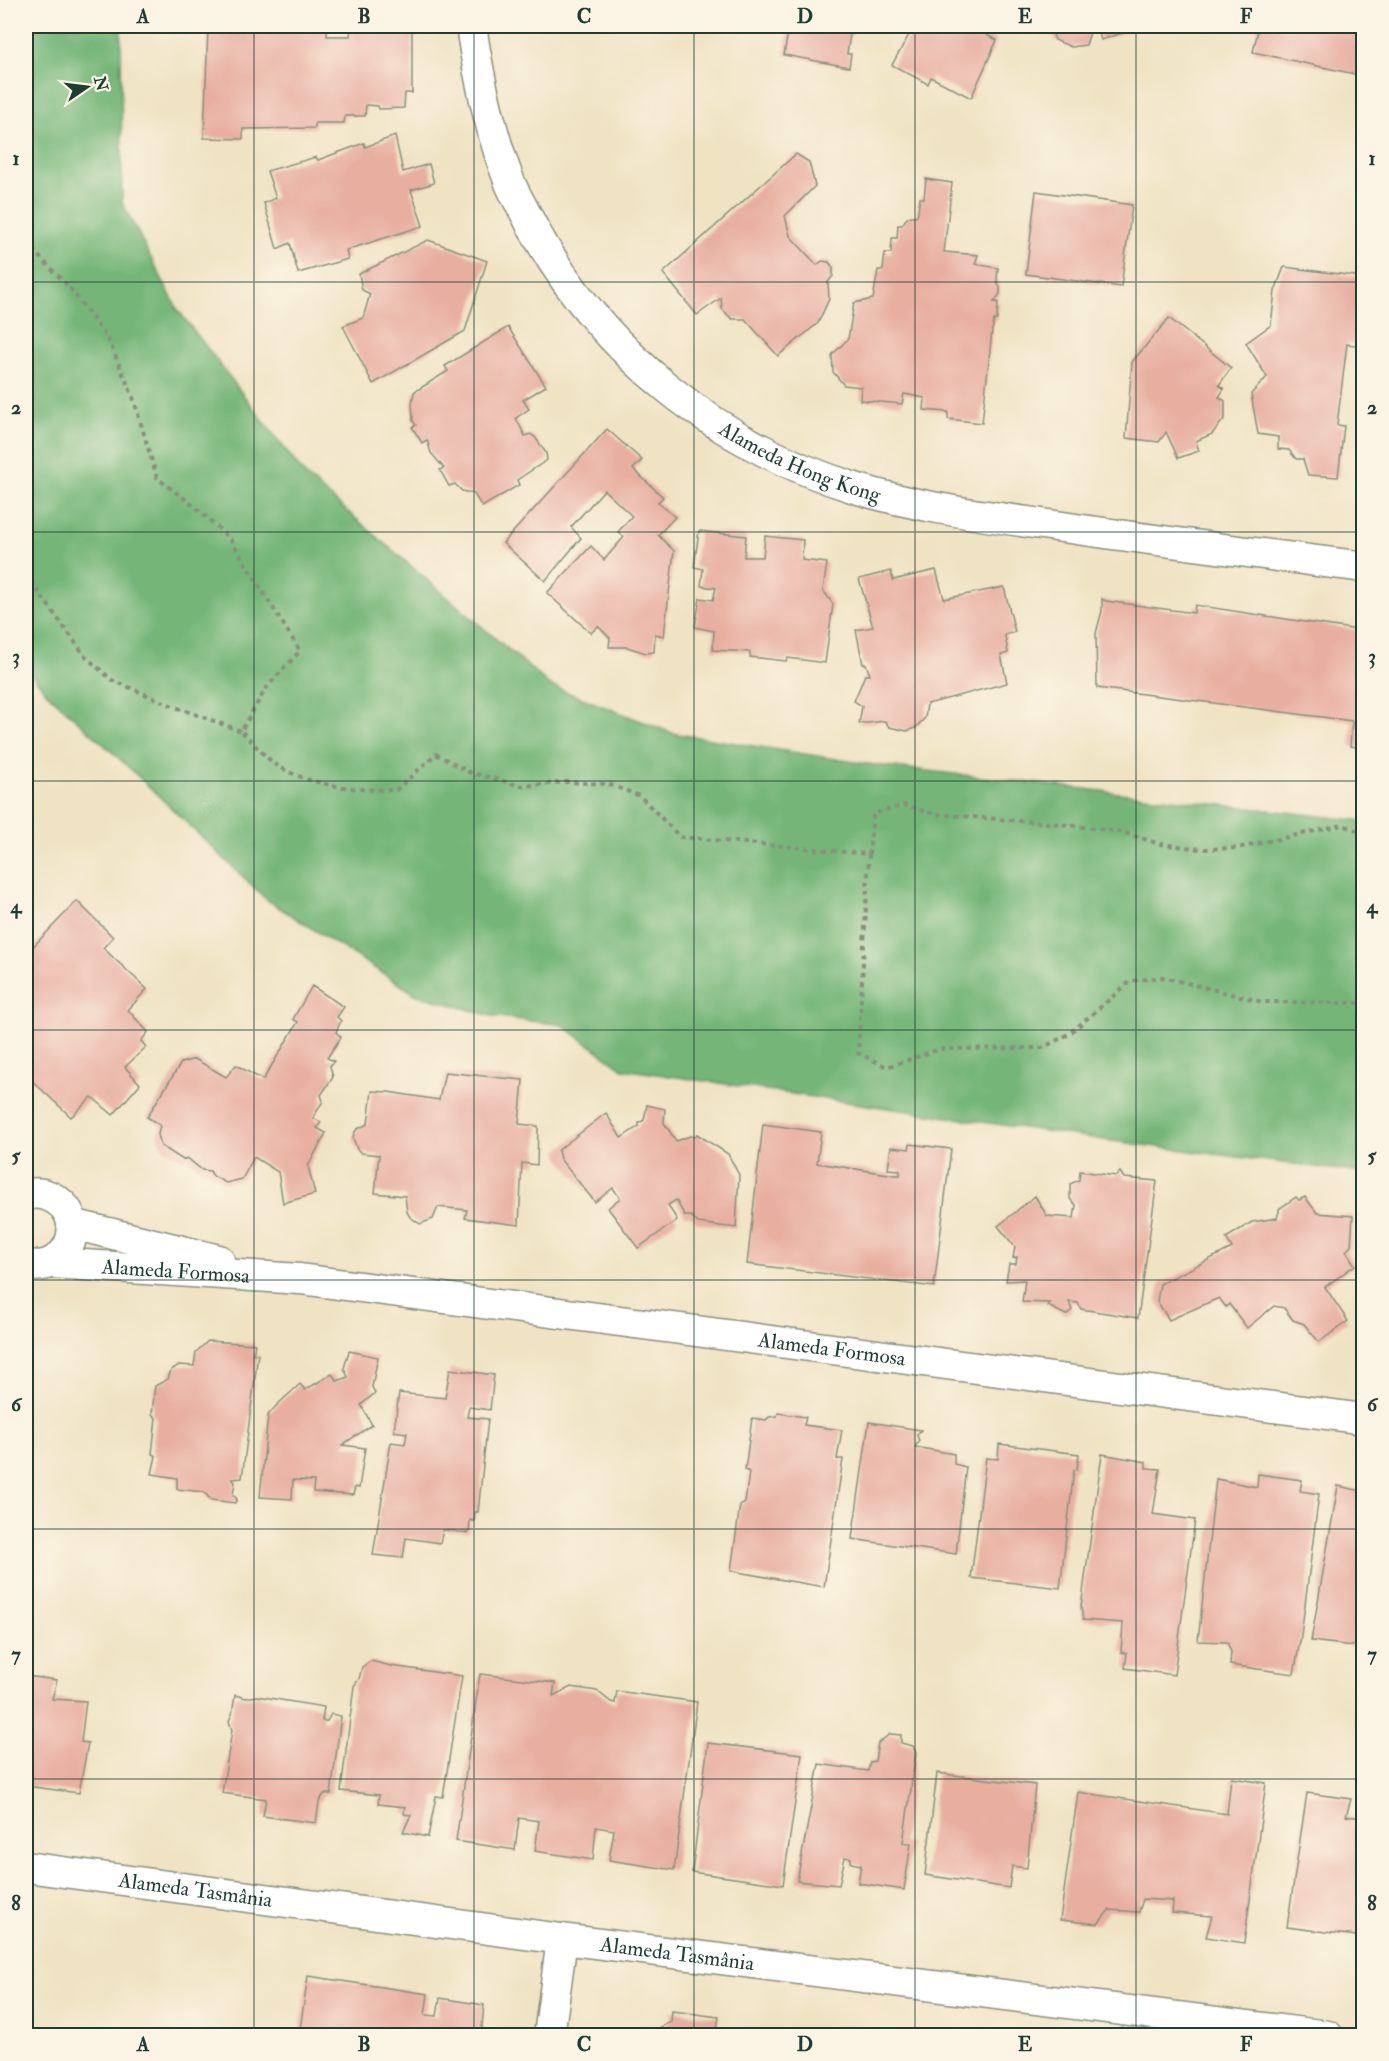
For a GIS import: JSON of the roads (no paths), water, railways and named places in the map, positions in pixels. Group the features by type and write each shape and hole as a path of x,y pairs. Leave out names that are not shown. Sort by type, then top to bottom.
{"street":[{"name":"Alameda Hong Kong","path":"471,26 488,115 504,164 511,184 546,251 597,322 646,371 712,422 779,458 844,483 943,509 1088,531 1364,567"},
{"path":"27,1193 41,1194 62,1204 72,1224"},
{"name":"Alameda Formosa","path":"39,1263 62,1256 69,1246 72,1224 300,1280"},
{"name":"Alameda Formosa","path":"39,1263 300,1280 1364,1419"},
{"name":"Alameda Tasmânia","path":"26,1867 562,1939 1329,2036"},
{"path":"549,2036 562,1939"}]}
